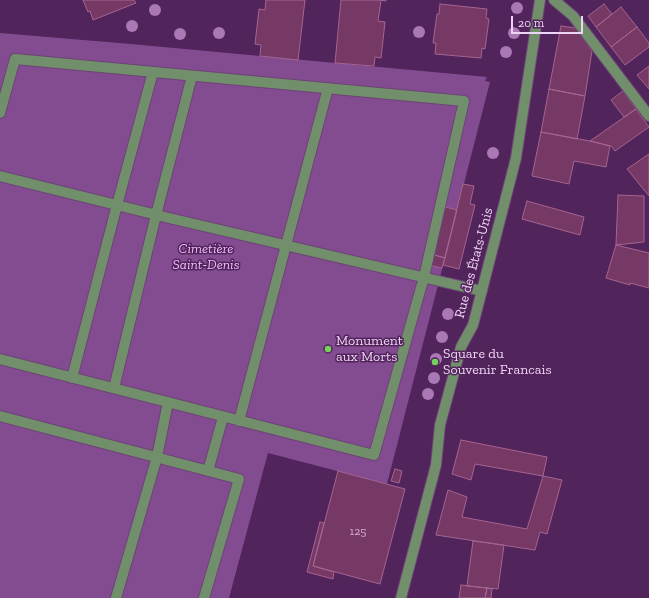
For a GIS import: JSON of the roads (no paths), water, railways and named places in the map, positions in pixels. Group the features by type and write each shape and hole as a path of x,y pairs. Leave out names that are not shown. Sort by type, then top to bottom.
{"street":[{"name":"Rue des États-Unis","path":"401,598 436,465 440,425 461,347 473,325 516,158 540,0"},
{"path":"554,0 573,16 649,116"},
{"path":"0,113 15,59 464,101 424,277 374,455 0,359"},
{"path":"72,378 153,72"},
{"path":"114,388 156,215 192,76"},
{"path":"239,421 328,88"},
{"path":"0,176 156,215 482,291"},
{"path":"116,598 157,457 168,402"},
{"path":"0,416 239,479 204,598"},
{"path":"208,471 223,416"}],"place":[{"name":"Monument aux Morts","path":"328,349"},
{"name":"Square du Souvenir Francais","path":"435,362"}],"park label":[{"name":"Cimetière Saint-Denis","path":"206,258"}]}
